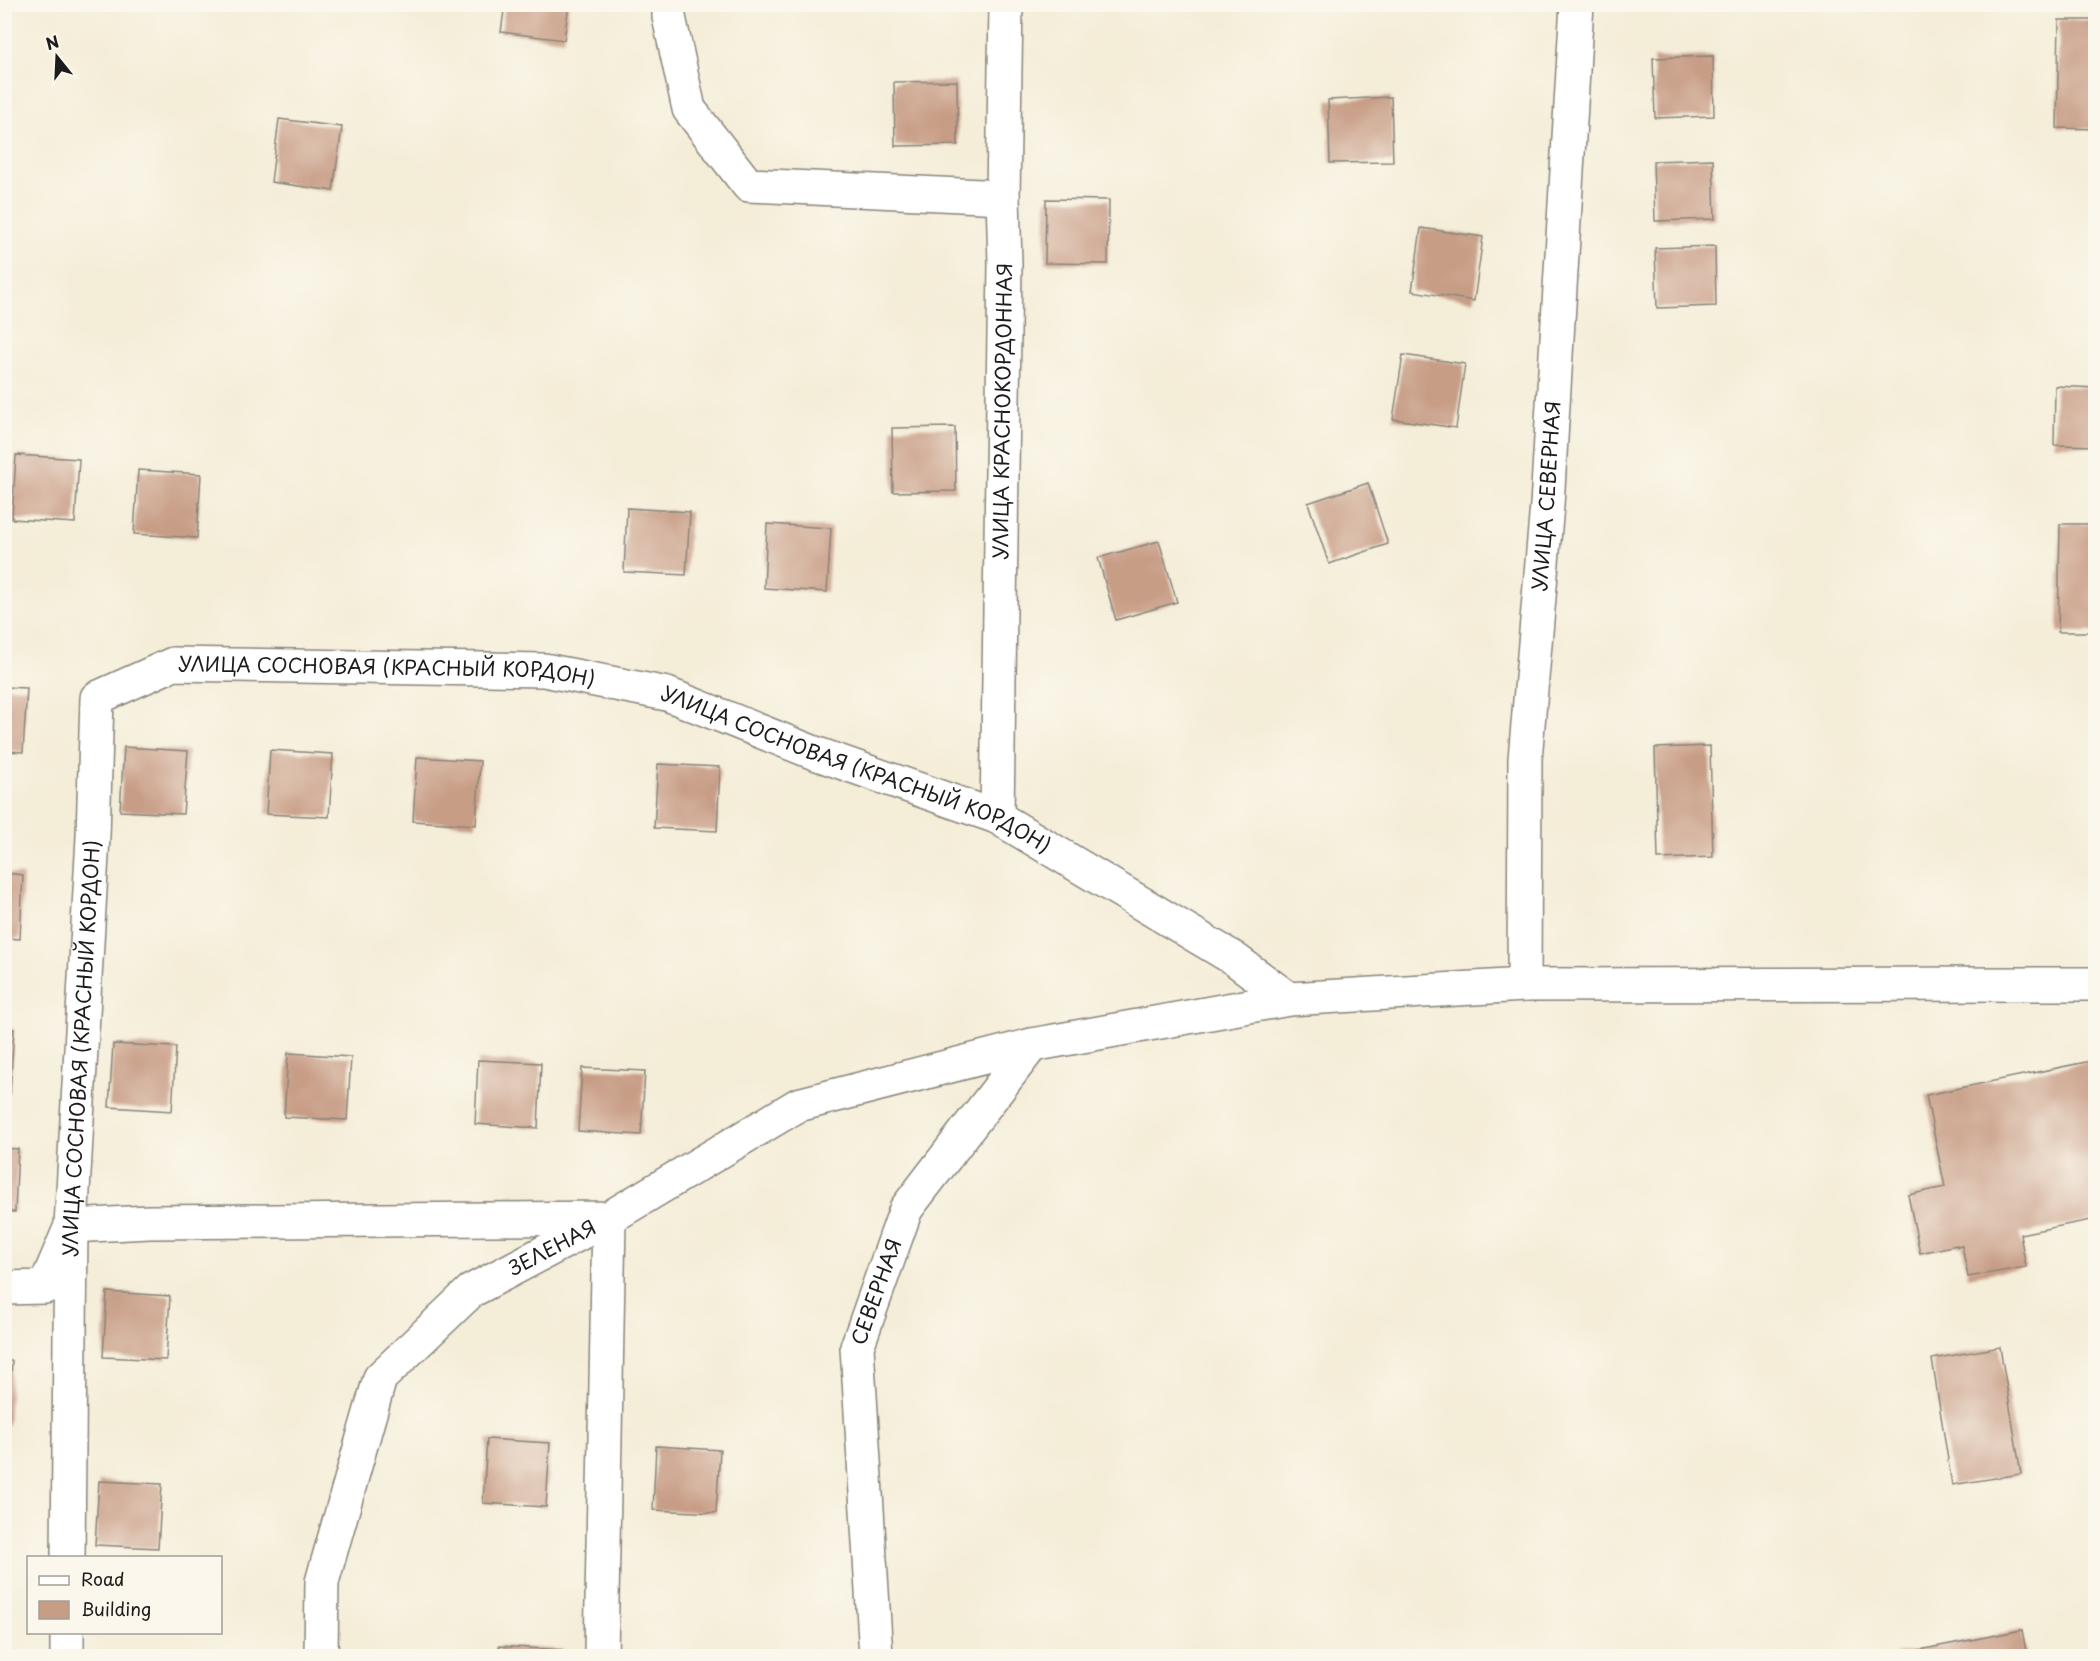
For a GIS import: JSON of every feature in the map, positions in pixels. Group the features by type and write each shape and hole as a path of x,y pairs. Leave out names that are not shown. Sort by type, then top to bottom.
{"street":[{"path":"669,4 669,17 689,109 748,185 1003,197"},
{"name":"УЛИЦА КРАСНОКОРДОННАЯ","path":"998,817 1006,4"},
{"name":"УЛИЦА СЕВЕРНАЯ","path":"1524,985 1525,759 1547,505 1577,4"},
{"name":"УЛИЦА СОСНОВАЯ (КРАСНЫЙ КОРДОН)","path":"68,1556 70,1226 93,837 98,698 173,664 544,670 667,694 812,752 998,817 1233,958 1289,999"},
{"path":"4,1288 45,1287 70,1226 149,1222 609,1218 798,1105 1032,1045 1289,999 1524,985 2096,984"},
{"name":"СЕВЕРНАЯ","path":"876,1656 857,1347 906,1209 1032,1045"},
{"name":"ЗЕЛЕНАЯ","path":"321,1656 322,1582 380,1378 471,1291 609,1218 601,1656"},
{"path":"67,1634 67,1656"}],"building":[{"path":"505,4 569,4 564,40 501,32"},
{"path":"2059,20 2096,20 2096,129 2057,128"},
{"path":"1713,56 1714,116 1655,118 1653,58"},
{"path":"957,81 958,145 895,146 894,82"},
{"path":"1391,97 1393,162 1330,163 1328,100"},
{"path":"279,119 342,127 333,191 271,182"},
{"path":"1713,159 1715,219 1655,221 1653,161"},
{"path":"1046,199 1109,200 1108,264 1045,263"},
{"path":"1421,228 1483,237 1474,301 1412,291"},
{"path":"1715,246 1716,306 1657,308 1655,248"},
{"path":"1403,355 1465,364 1456,428 1393,419"},
{"path":"2055,386 2096,388 2096,446 2054,445"},
{"path":"955,427 956,491 893,492 892,428"},
{"path":"16,455 79,459 75,523 12,519"},
{"path":"138,470 201,474 197,538 134,534"},
{"path":"1368,483 1388,544 1329,564 1308,503"},
{"path":"627,508 690,512 686,575 624,572"},
{"path":"767,524 831,528 827,592 764,588"},
{"path":"2060,524 2096,524 2096,632 2058,632"},
{"path":"1159,541 1177,602 1116,620 1098,558"},
{"path":"4,687 27,688 23,752 4,751"},
{"path":"1710,746 1713,857 1658,859 1655,748"},
{"path":"124,747 188,751 183,814 120,811"},
{"path":"270,750 333,754 329,817 266,814"},
{"path":"417,757 480,761 476,825 413,821"},
{"path":"658,764 720,767 717,831 654,828"},
{"path":"4,873 23,875 20,939 4,938"},
{"path":"4,1028 14,1029 10,1093 4,1092"},
{"path":"113,1044 176,1047 172,1111 109,1107"},
{"path":"288,1053 351,1057 347,1120 284,1117"},
{"path":"478,1060 541,1063 538,1128 475,1124"},
{"path":"2096,1060 2096,1219 2020,1234 2026,1267 1968,1277 1962,1246 1957,1247 1957,1245 1920,1253 1908,1195 1945,1187 1926,1095"},
{"path":"582,1068 645,1071 641,1135 578,1131"},
{"path":"4,1148 18,1149 15,1212 4,1212"},
{"path":"107,1292 170,1296 166,1360 103,1357"},
{"path":"2000,1347 2021,1474 1952,1485 1932,1359"},
{"path":"4,1361 12,1361 8,1425 4,1425"},
{"path":"487,1439 550,1443 546,1507 483,1503"},
{"path":"656,1446 720,1450 716,1513 653,1510"},
{"path":"99,1481 162,1484 158,1548 95,1545"},
{"path":"2022,1630 2027,1656 1893,1656 1899,1654"},
{"path":"499,1646 562,1650 562,1656 498,1656"}]}
